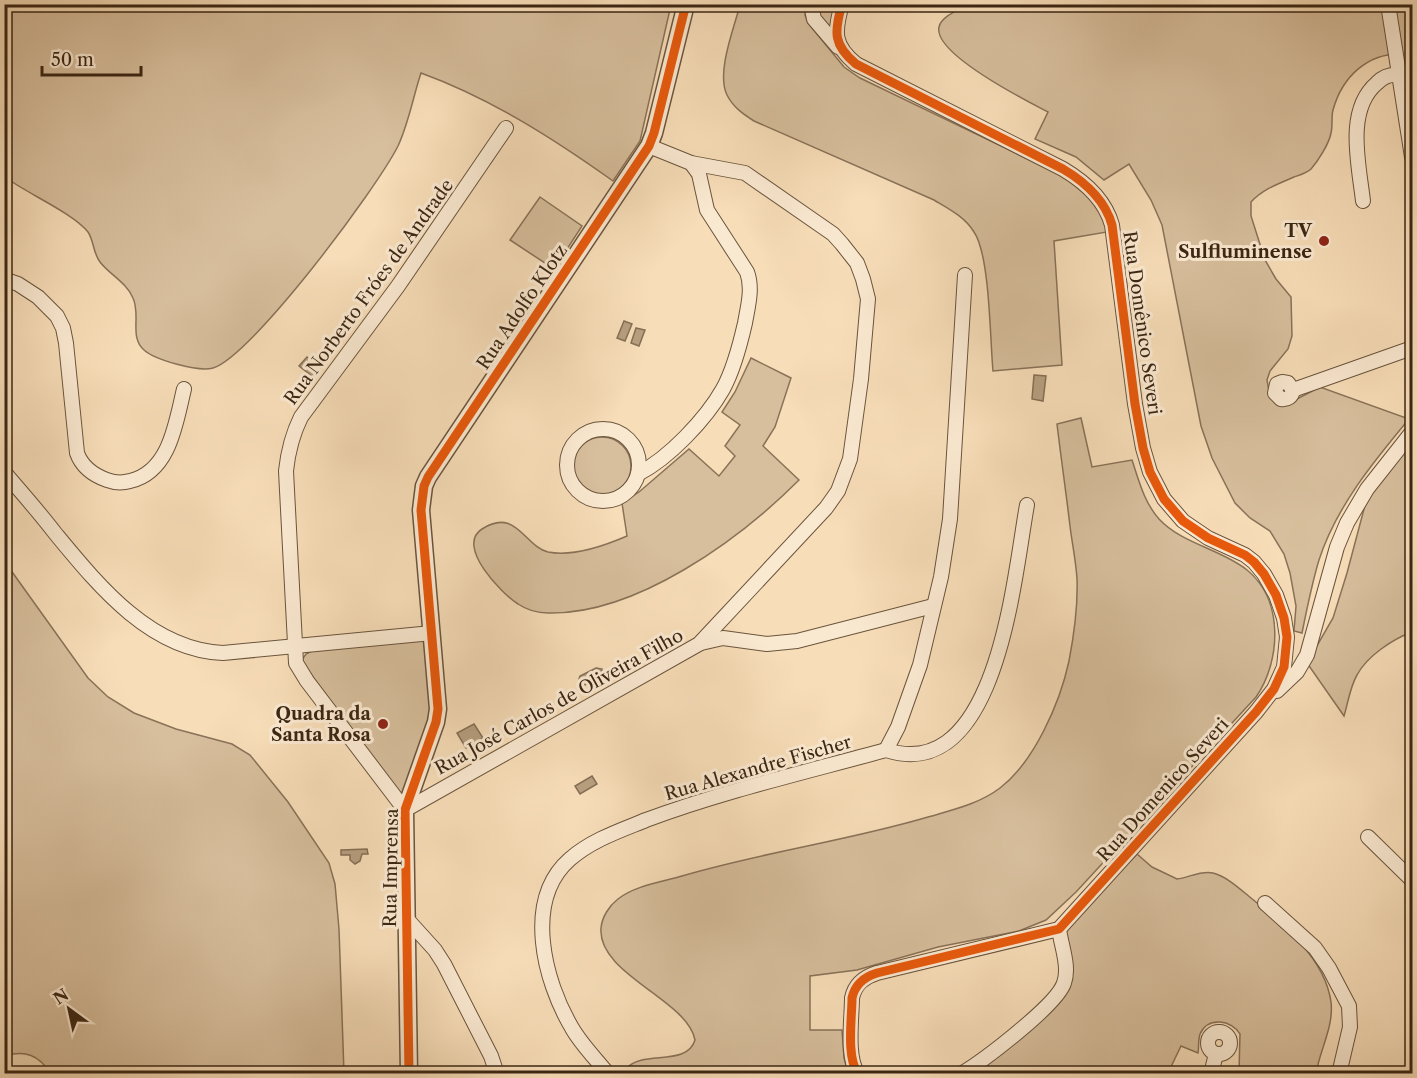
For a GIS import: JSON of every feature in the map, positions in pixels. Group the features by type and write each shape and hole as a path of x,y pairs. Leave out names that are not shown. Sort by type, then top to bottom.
{"street":[{"name":"Rua Adolfo Klotz","path":"432,633 421,510 424,486 649,146 686,4"},
{"name":"Rua Domênico Severi","path":"812,4 814,19 862,68 1063,169 1085,184 1103,204 1112,225 1135,404 1150,472 1164,499 1183,521 1208,538 1245,555 1264,574 1282,609 1286,627 1284,667"},
{"path":"840,48 837,30 842,4"},
{"path":"1388,4 1413,157"},
{"path":"1363,201 1357,134 1360,113 1367,95 1376,83 1388,75 1398,75"},
{"name":"Rua Norberto Fróes de Andrade","path":"405,810 307,681 296,663 286,471 288,453 301,417 398,286 506,128"},
{"name":"Rua José Carlos de Oliveira Filho","path":"405,810 699,644 819,518 838,491 847,469 861,379 867,299 864,279 857,263 833,234 750,175 741,171 691,163 649,146"},
{"path":"638,474 639,460 634,446 625,436 612,430 598,430 585,434 574,444 568,457 567,470 571,482 579,492 595,500 614,500 624,494 633,485 638,474 659,461 678,444 718,396 731,372 746,318 749,278 706,210 698,172 691,163"},
{"path":"701,188 705,174 713,169 721,168"},
{"path":"886,750 898,727 920,665 940,576 952,503 965,275"},
{"path":"4,279 32,291 52,310 61,323 66,343 77,453 82,464 96,475 112,482 124,482 137,479 152,469 160,461 168,446 184,389"},
{"path":"1293,390 1413,348"},
{"path":"1256,712 1297,672 1305,659 1337,547 1347,523 1367,489 1413,432"},
{"path":"4,472 91,576 117,601 150,627 189,647 212,652 432,633"},
{"name":"Rua Alexandre Fischer","path":"608,1074 572,1029 558,997 546,959 542,915 548,888 558,873 569,860 592,843 666,813 886,750 914,755 935,749 953,738 970,716 993,667 1005,629 1027,505"},
{"path":"699,644 723,638 767,644 797,641 933,606"},
{"name":"Rua Imprensa","path":"409,1074 405,810 436,722 438,709 432,633"},
{"path":"1286,649 1289,657 1294,658 1301,655 1309,646"},
{"name":"Rua Domenico Severi","path":"1059,929 1256,712 1274,689 1284,667"},
{"path":"1368,837 1413,880"},
{"path":"1264,903 1315,948 1329,968 1348,1006 1350,1027 1339,1074"},
{"path":"406,918 444,964 491,1056 497,1074"},
{"path":"858,1074 852,1052 852,998 855,988 864,979 877,973 1059,929 1066,971 1065,983 1059,993 996,1050 961,1074"},
{"path":"1210,1074 1216,1054"}],"shaded area":[{"path":"5,4 671,5 640,141 613,181 568,150 497,107 421,73 398,146 341,232 283,304 255,334 231,357 213,368 206,369 187,367 167,361 144,350 137,339 133,298 127,288 100,262 88,232 61,210 5,177"},
{"path":"740,5 807,5 805,15 808,23 844,67 860,78 1063,176 1091,197 1105,221 1107,232 1054,241 1062,365 993,371 986,278 979,243 970,227 951,210 934,200 754,121 735,107 727,95 724,75 727,50"},
{"path":"815,5 836,5 831,33 815,15"},
{"path":"967,5 1412,5 1412,96 1408,78 1401,73 1403,54 1390,54 1368,62 1350,77 1337,98 1328,142 1311,169 1271,187 1251,202 1251,216 1265,260 1276,279 1291,297 1292,336 1288,349 1270,371 1267,380 1270,397 1277,404 1295,400 1320,387 1409,419 1357,485 1326,540 1312,587 1302,633 1294,631 1296,606 1284,554 1270,531 1250,518 1235,503 1212,458 1201,426 1162,225 1151,200 1129,164 1104,180 1076,157 1035,139 1048,112 983,76 951,50 941,38 940,23"},
{"path":"540,197 582,226 554,269 510,240"},
{"path":"624,321 632,324 625,341 617,338"},
{"path":"636,328 645,330 639,346 631,343"},
{"path":"307,357 320,368 313,377 299,366"},
{"path":"751,358 791,378 775,427 763,446 799,480 775,503 716,549 684,570 650,588 616,602 582,610 540,612 518,604 492,580 477,558 474,546 475,537 482,529 494,523 503,522 511,525 532,543 548,552 568,553 589,550 627,536 622,503 639,492 689,449 719,476 735,456 725,446 740,425 722,412 735,392"},
{"path":"1034,375 1046,376 1043,401 1032,399"},
{"path":"1081,418 1092,467 1132,460 1146,498 1159,519 1179,535 1226,557 1247,570 1268,597 1275,631 1274,649 1264,682 1256,697 1076,892 1046,920 1019,931 938,947 857,970 810,976 810,1030 842,1030 844,1058 848,1073 627,1073 627,1068 634,1063 683,1053 695,1040 689,1026 677,1012 627,973 613,959 604,944 601,928 603,920 609,908 618,899 657,882 743,860 867,833 965,806 992,794 1024,763 1052,713 1069,661 1076,610 1077,579 1057,424"},
{"path":"602,437 613,439 626,450 631,466 629,477 618,490 602,495 591,493 578,482 573,466 575,455 586,442"},
{"path":"1403,451 1412,461 1412,632 1381,649 1361,668 1353,685 1344,716 1307,663 1333,618 1368,494"},
{"path":"5,562 88,678 108,697 134,713 176,729 232,744 250,755 288,802 329,863 335,884 339,929 344,1073 50,1073 41,1062 31,1056 12,1054 5,1056"},
{"path":"420,640 425,642 434,717 401,795 301,661 306,654 312,651"},
{"path":"596,668 602,669 601,675 585,685 581,684 580,676"},
{"path":"474,724 483,738 466,748 457,733"},
{"path":"592,776 597,784 580,794 575,786"},
{"path":"367,849 368,854 362,854 360,861 355,864 350,860 350,855 341,855 341,850"},
{"path":"1137,854 1152,867 1177,879 1204,873 1213,873 1223,877 1263,908 1301,943 1320,971 1331,1002 1329,1029 1316,1073 1239,1073 1240,1034 1226,1023 1214,1022 1208,1024 1200,1034 1198,1053 1181,1046 1168,1073 967,1074 1057,1000 1063,931"}],"cycle path":[{"path":"409,1074 405,810 436,722 438,709 421,510 424,486 649,146 686,4"},
{"path":"842,4 837,37 843,51 856,64 1063,169 1086,186 1099,200 1112,225 1135,404 1150,472 1164,499 1183,521 1208,538 1245,555 1264,574 1276,595 1284,618 1287,637 1284,667 1274,689 1256,712 1059,929 877,973 861,982 852,998 851,1026 852,1058 858,1074"}],"place":[{"name":"TV Sulfluminense","path":"1324,241"},
{"name":"Quadra da Santa Rosa","path":"383,724"}]}
